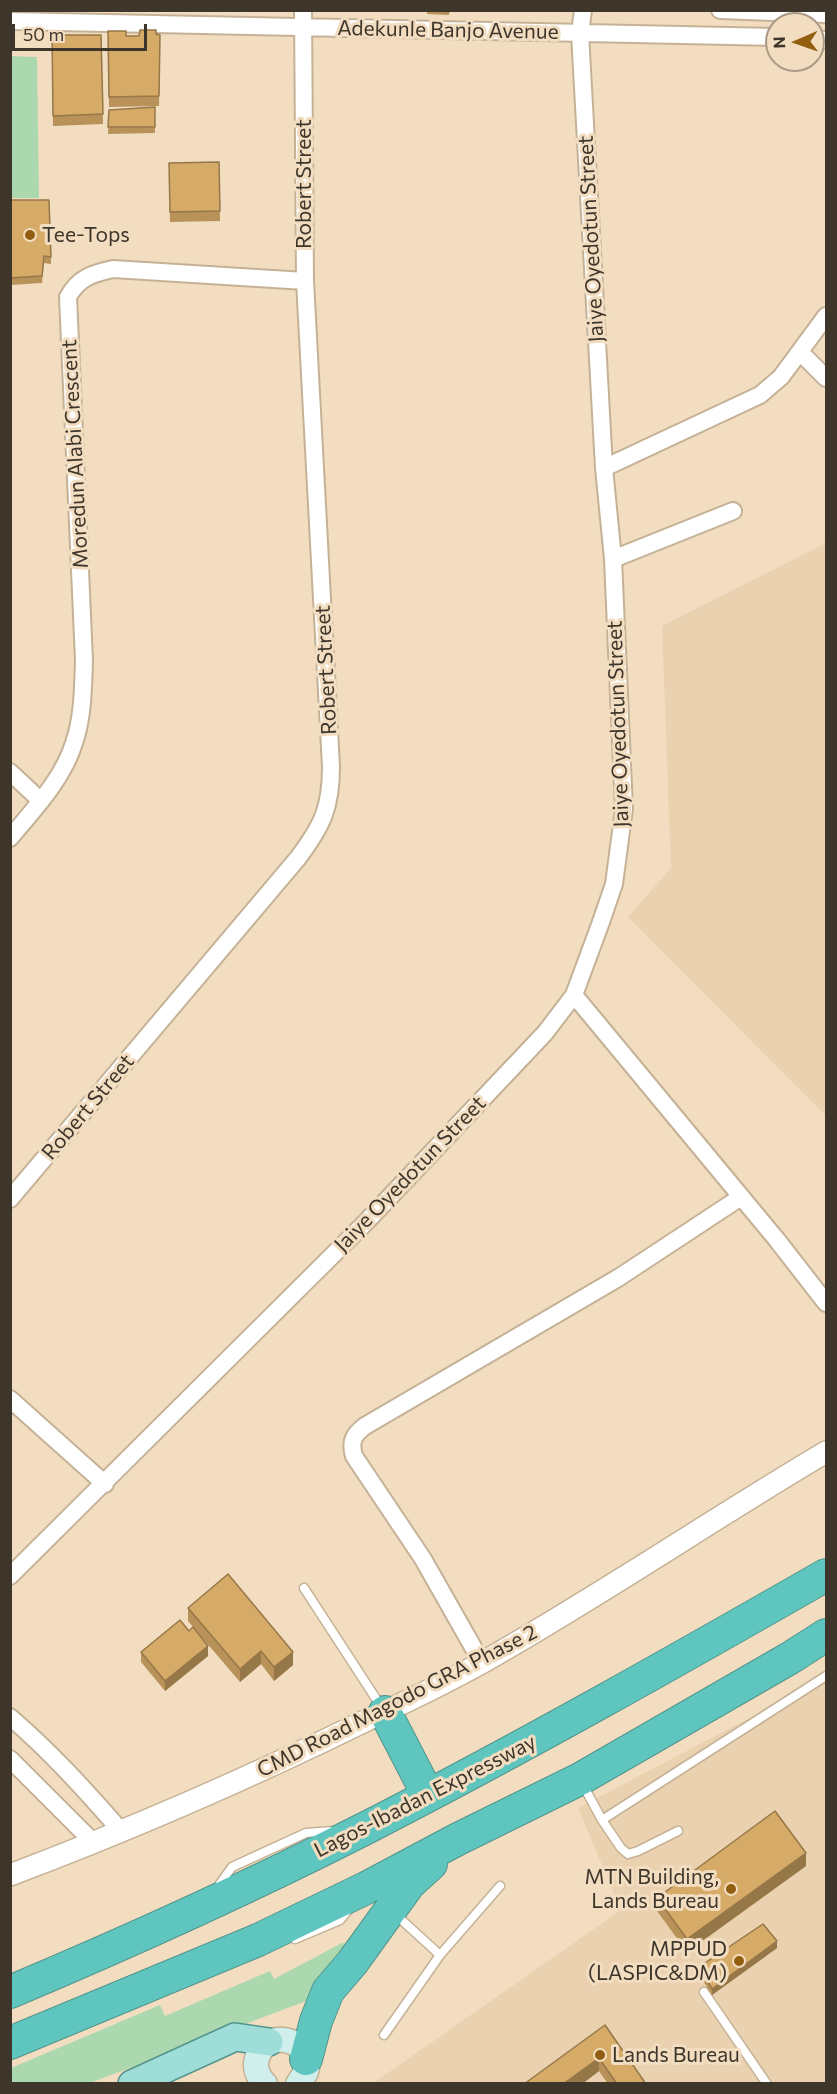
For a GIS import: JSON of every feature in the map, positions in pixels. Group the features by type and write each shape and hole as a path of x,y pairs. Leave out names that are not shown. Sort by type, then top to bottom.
{"highway":[{"name":"Lagos-Ibadan Expressway","path":"10,1992 203,1907 364,1829 577,1716 826,1575"},
{"path":"10,2043 274,1939 458,1839 580,1779 826,1635"},
{"path":"385,1712 428,1795"},
{"path":"307,2074 315,2022 328,1991 352,1963 409,1884 458,1839"}],"main road":[{"path":"132,2084 235,2037 269,2042 288,2039 303,2050 307,2074"},
{"path":"265,2084 257,2072 256,2063 257,2055 269,2042"}],"street":[{"name":"Robert Street","path":"10,1199 298,858 313,837 328,805 331,767 305,281 303,10"},
{"name":"Jaiye Oyedotun Street","path":"10,1576 367,1221 545,1033 574,995 614,884 624,809 613,559 604,468 580,33 583,10"},
{"path":"720,10 826,14"},
{"name":"Adekunle Banjo Avenue","path":"10,21 765,37"},
{"name":"Moredun Alabi Crescent","path":"10,838 62,770 74,743 81,708 84,661 68,297 75,285 93,274 113,269 305,281"},
{"path":"604,468 760,395 782,377 826,316"},
{"path":"800,352 826,378"},
{"path":"613,559 733,511"},
{"path":"10,772 40,801"},
{"path":"574,995 826,1303"},
{"path":"482,1663 423,1559 354,1456 353,1439 365,1426 618,1278 741,1197"},
{"path":"10,1399 105,1484"},
{"name":"CMD Road Magodo GRA Phase 2","path":"10,1875 283,1762 482,1663 603,1591 826,1452"},
{"path":"13,1725 36,1739 81,1785 121,1831"},
{"path":"10,1759 93,1842"}],"lane":[{"path":"304,1588 385,1712"},
{"path":"602,1821 826,1676"},
{"path":"580,1779 602,1821 628,1854 678,1831"},
{"path":"384,2035 440,1955 500,1886"},
{"path":"391,1910 440,1955"},
{"path":"704,1992 767,2084"}],"shaded area":[{"path":"826,543 826,1116 628,917 671,868 662,626"},
{"path":"826,1678 826,2083 372,2084 621,1910 578,1808"}],"green space":[{"path":"11,56 37,57 39,198 11,198"},
{"path":"342,1943 353,1944 314,1998 90,2083 11,2084 11,2068 160,2005 165,2016 270,1971 274,1979"}],"building":[{"path":"140,30 156,30 156,34 160,35 159,96 109,97 108,31 126,31 126,36 139,36"},
{"path":"52,35 101,35 103,114 53,116"},
{"path":"155,107 155,127 108,127 109,110"},
{"path":"219,162 220,211 170,212 169,163"},
{"name":"Tee-Tops","path":"10,200 49,200 51,257 44,256 42,276 10,278"},
{"path":"228,1574 293,1652 274,1667 261,1651 240,1669 188,1608"},
{"path":"180,1620 189,1631 193,1627 208,1646 165,1681 141,1652"},
{"name":"MTN Building, Lands Bureau","path":"775,1811 806,1853 687,1939 657,1898"},
{"name":"MPPUD (LASPIC&DM)","path":"763,1924 777,1941 712,1989 699,1967"},
{"path":"605,2025 646,2084 617,2084 599,2058 563,2084 524,2084"}],"place":[{"name":"Tee-Tops","path":"30,235"},
{"name":"MTN Building, Lands Bureau","path":"731,1889"},
{"name":"MPPUD (LASPIC&DM)","path":"739,1961"},
{"name":"Lands Bureau","path":"600,2055"}]}
